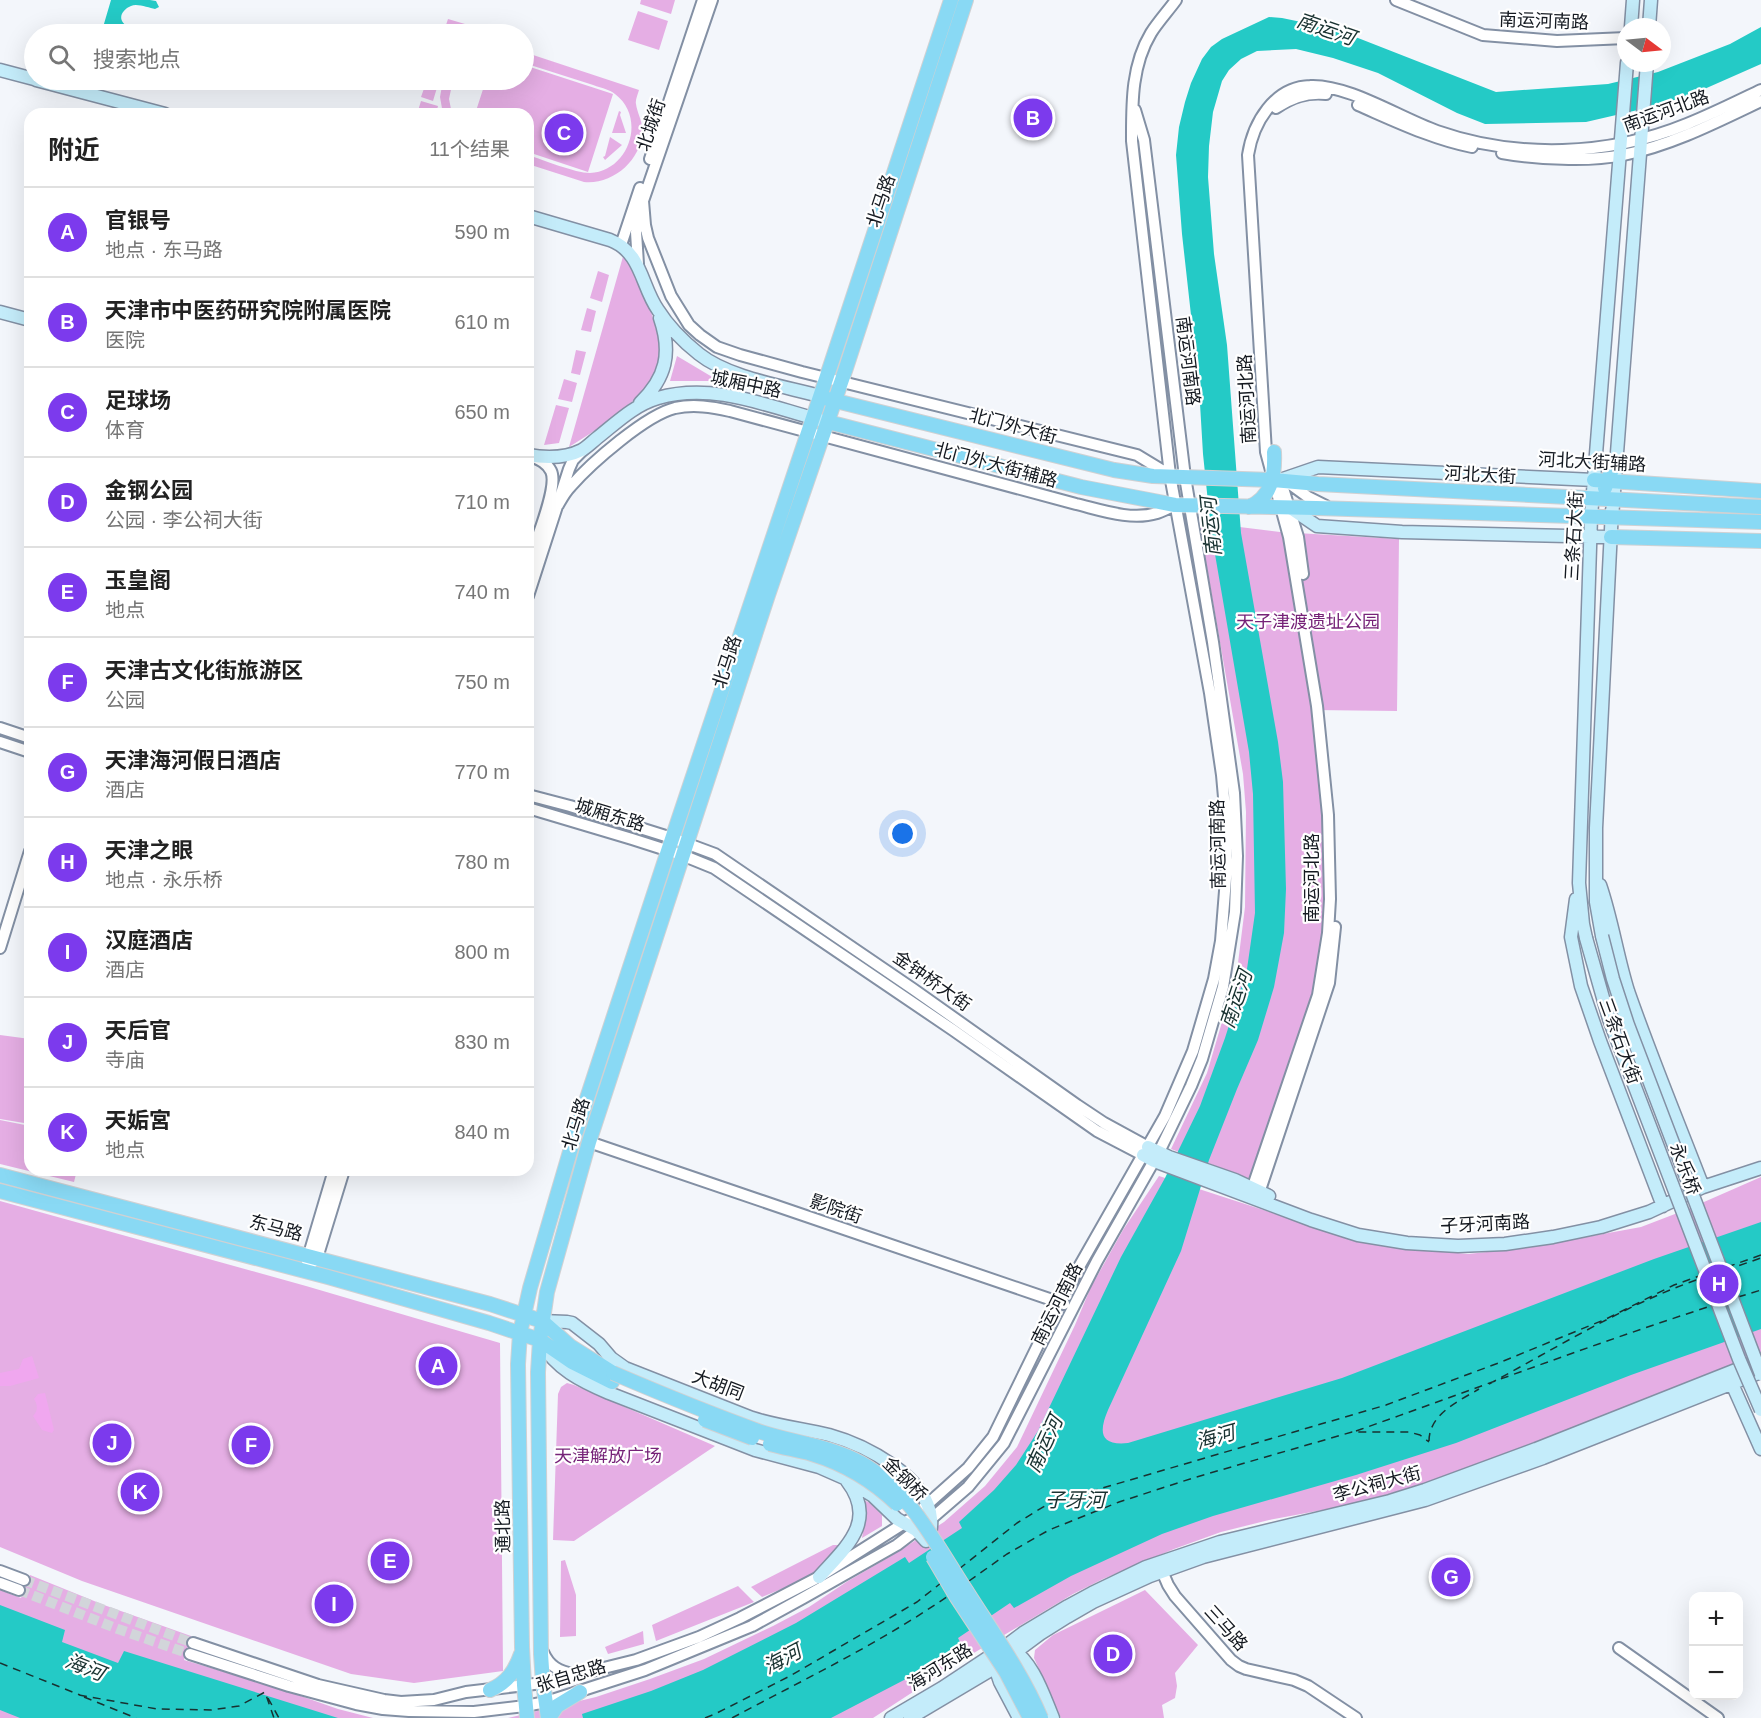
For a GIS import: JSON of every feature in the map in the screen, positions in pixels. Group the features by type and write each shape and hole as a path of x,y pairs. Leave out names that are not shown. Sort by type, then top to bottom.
{"main road":[{"name":"北马路","path":"540,1340 550,1282 589,1142 684,849 726,700 808,432 951,0"},
{"name":"北马路","path":"520,1333 535,1271 568,1157 670,844 768,595 828,422 966,0"},
{"path":"1632,18 1633,0"},
{"path":"1651,18 1652,0"},
{"path":"0,69 24,76"},
{"name":"三条石大街","path":"1602,936 1596,902 1596,828 1610,554 1589,480 1596,460 1627,72"},
{"path":"1599,519 1616,481 1622,476 1615,461 1647,72"},
{"path":"76,90 143,108"},
{"name":"城厢中路","path":"534,218 610,240 621,245 638,264 656,308 666,342 666,356 663,369 652,389 626,416"},
{"name":"城厢中路","path":"656,308 682,338 711,362 734,372 820,396"},
{"path":"0,312 24,318"},
{"name":"城厢中路","path":"534,455 560,456 582,450 639,406 657,398 682,393 700,392 733,396 828,422"},
{"name":"北门外大街","path":"820,396 1086,464 1153,476 1192,477"},
{"path":"828,422 1081,487 1175,505 1194,505"},
{"path":"1249,507 1260,501 1280,478 1270,452"},
{"name":"河北大街辅路","path":"1280,478 1318,467 1616,481 1761,491"},
{"name":"河北大街","path":"1192,477 1280,478 1551,496 1599,519"},
{"path":"1551,496 1570,490 1589,480"},
{"path":"1616,481 1670,504"},
{"name":"三条石大街","path":"1613,500 1616,481"},
{"name":"河北大街","path":"1599,519 1613,500 1761,507"},
{"name":"河北大街","path":"1194,505 1599,519 1761,522"},
{"path":"1285,507 1317,526 1402,532 1599,519 1641,538 1761,541"},
{"name":"三条石大街","path":"1599,519 1579,883 1571,937 1581,986 1662,1203"},
{"name":"三条石大街","path":"1596,874 1607,906 1627,988 1702,1185"},
{"name":"三条石大街","path":"1579,883 1586,938"},
{"name":"永乐桥","path":"1602,936 1612,979 1628,1024 1761,1373"},
{"name":"永乐桥","path":"1586,938 1600,993 1613,1030 1738,1359 1761,1410"},
{"name":"子牙河南路","path":"1156,1156 1255,1194 1311,1220 1359,1235 1407,1243 1458,1246 1505,1244 1601,1227 1649,1212 1662,1203 1761,1160"},
{"name":"子牙河南路","path":"1702,1185 1761,1168"},
{"name":"东马路","path":"0,1175 312,1256 490,1304 542,1321"},
{"name":"东马路","path":"0,1191 305,1271 489,1323 540,1340"},
{"path":"542,1321 612,1378"},
{"name":"大胡同","path":"540,1340 545,1351 561,1367 587,1383 755,1450 819,1467 844,1478 873,1496 928,1540 931,1519 924,1507 922,1494 898,1470 864,1448 829,1436 752,1418 633,1371 611,1358 599,1344 577,1326 567,1322 542,1321"},
{"name":"通北路","path":"520,1333 522,1647 528,1712"},
{"path":"540,1340 572,1362 612,1378"},
{"name":"通北路","path":"540,1340 538,1384 541,1646 544,1691 549,1718"},
{"name":"李公祠大街","path":"1011,1648 1157,1568 1425,1500 1543,1458 1729,1379 1761,1360"},
{"name":"李公祠大街","path":"1729,1379 1761,1373"},
{"name":"金钢桥","path":"612,1378 740,1434 832,1461 856,1472 876,1486 898,1505 921,1538 1006,1672 1030,1718"},
{"name":"金钢桥","path":"612,1378 761,1432 818,1445 840,1453 861,1463 885,1480 918,1517 1005,1652 1041,1718"},
{"path":"1729,1379 1761,1449"},
{"path":"819,1577 850,1541 858,1526 859,1500 844,1478"},
{"path":"1019,1718 1000,1682 993,1661 993,1640 1011,1648 1031,1671 1053,1718"},
{"path":"490,1690 510,1677 518,1663 522,1647"},
{"name":"海河东路","path":"910,1718 1011,1648"},
{"name":"海河东路","path":"891,1718 993,1661"},
{"path":"549,1718 557,1706 580,1692"}],"street":[{"name":"北城街","path":"621,245 703,0"},
{"name":"北城街","path":"638,264 636,232 643,201 712,0"},
{"name":"南运河南路","path":"924,1507 968,1468 993,1437 1059,1302 1089,1247 1156,1156 1204,1017 1221,941 1227,876 1226,820 1218,743 1170,476 1132,141 1131,95 1137,66 1150,34 1176,0"},
{"name":"南运河南路","path":"1396,0 1483,35 1557,41 1617,38"},
{"name":"南运河北路","path":"1641,145 1761,90"},
{"name":"南运河北路","path":"1270,452 1254,155 1261,129 1268,116 1276,108 1286,101 1308,93 1335,96 1420,132 1457,144 1526,157 1552,158 1621,150 1689,133 1761,101"},
{"name":"南运河南路","path":"931,1519 968,1487 1004,1443 1073,1307 1156,1156 1202,1059 1223,987 1232,939 1237,884 1236,814 1231,771 1144,140 1131,95"},
{"path":"643,201 648,238 671,296 689,325 717,346 740,356 1137,455 1170,476"},
{"name":"北门外大街辅路","path":"558,505 568,488 598,460 643,424 676,408 700,406 718,408 1120,514 1141,516 1157,513 1175,505"},
{"path":"534,578 569,469 582,450"},
{"path":"1248,479 1256,476 1263,469 1270,452"},
{"path":"534,458 547,465 553,480 534,546"},
{"path":"1280,478 1316,501 1332,508"},
{"name":"南运河北路","path":"1255,1194 1329,983 1336,922 1335,819 1325,720 1298,537 1285,507 1280,478"},
{"path":"0,728 24,736"},
{"path":"0,742 24,750"},
{"name":"城厢东路","path":"534,797 570,806 684,849"},
{"name":"城厢东路","path":"534,810 670,844"},
{"name":"金钟桥大街","path":"684,849 971,1042 1096,1131 1156,1156"},
{"path":"0,948 24,871"},
{"name":"影院街","path":"589,1142 1073,1307"},
{"path":"312,1256 332,1176"},
{"path":"305,1271 342,1176"},
{"name":"张自忠路","path":"924,1507 910,1527 897,1545 752,1626 645,1670 580,1692 544,1691 524,1685 466,1692 434,1700 400,1702 318,1685 191,1649 289,1686 356,1704 408,1711 528,1712 544,1691 580,1674 636,1660 699,1637 819,1577 910,1527 931,1519"},
{"name":"三马路","path":"1157,1568 1164,1590 1228,1663 1238,1669 1302,1688 1349,1718"},
{"name":"三马路","path":"1157,1568 1175,1596 1231,1660 1246,1669 1285,1677 1308,1686 1356,1718"},
{"path":"0,1571 22,1585 0,1583"},
{"path":"541,1646 545,1657 554,1668 560,1672 580,1674"},
{"path":"1619,1648 1718,1718"}],"green space":[{"path":"641,0 675,0 671,14 640,4"},
{"path":"638,11 668,21 659,50 628,40"},
{"path":"448,19 465,24 446,24"},
{"path":"534,55 639,90 636,102 642,128 640,143 631,161 605,180 584,182 534,166 534,157 568,169 590,173 604,170 615,163 629,142 630,116 625,104 615,94 534,66"},
{"path":"534,68 613,94 588,172 534,154 534,108 477,108 483,90 534,90"},
{"path":"423,90 436,90 433,101 421,97"},
{"path":"441,90 451,90 449,99 451,108 442,108"},
{"path":"421,101 438,106 438,108 419,108"},
{"path":"619,111 626,133 612,133"},
{"path":"610,137 622,145 605,160 603,157"},
{"path":"624,253 650,308 656,329 661,350 657,372 643,393 599,428 569,447"},
{"path":"598,271 609,275 602,302 590,298"},
{"path":"587,308 596,311 591,332 581,330"},
{"path":"576,350 586,352 580,375 571,373"},
{"path":"677,356 719,381 670,381"},
{"path":"564,379 577,383 572,402 558,399"},
{"path":"556,405 569,408 559,443 544,445"},
{"name":"天子津渡遗址公园","path":"1199,522 1280,532 1399,539 1397,711 1314,710 1324,806 1326,903 1317,980 1250,1179 1171,1149 1207,1073 1237,971 1245,907 1246,812 1243,774"},
{"path":"0,1035 24,1038 24,1123 0,1119"},
{"path":"0,1120 24,1125 24,1170 0,1164"},
{"path":"49,1176 76,1176 74,1182"},
{"path":"1159,1176 1337,1234 1388,1246 1468,1254 1532,1247 1641,1227 1761,1177 1761,1353 1663,1394 1440,1480 1344,1506 1269,1520 1221,1532 1174,1549 1073,1594 962,1660 873,1718 508,1718 596,1697 704,1659 809,1607 944,1522 985,1486 1017,1447 1091,1287 1123,1230"},
{"path":"0,1201 306,1286 500,1343 503,1671 414,1683 351,1674 82,1581 0,1547"},
{"name":"天津解放广场","path":"567,1383 715,1446 574,1541 553,1540 558,1394 561,1387"},
{"path":"864,1500 882,1515 882,1526 862,1538 865,1519"},
{"path":"833,1545 840,1545 818,1574 762,1597 751,1587"},
{"path":"565,1560 576,1595 576,1636 560,1637 561,1561"},
{"path":"30,1575 104,1605 191,1636 184,1660 373,1718 0,1718 0,1590 21,1598"},
{"path":"738,1586 754,1602 656,1641 652,1625"},
{"path":"1145,1590 1198,1645 1175,1673 1177,1686 1175,1698 1162,1705 1164,1718 1061,1718 1034,1658 1035,1650 1053,1635"},
{"path":"643,1631 644,1644 608,1654 605,1647"}],"shaded area":[{"path":"32,1356 39,1378 10,1386 0,1386 0,1373 19,1369 23,1359"},
{"path":"45,1393 54,1430 52,1433 42,1430 33,1416 37,1408 34,1399 38,1394"}],"water":[{"path":"111,0 150,0 156,1 159,7 155,9 134,5 125,10 121,16 124,24 104,24"},
{"name":"子牙河","path":"1269,17 1282,18 1335,29 1496,92 1608,84 1658,72 1671,72 1671,67 1730,44 1761,27 1761,64 1693,94 1655,106 1586,122 1485,124 1457,113 1378,73 1296,49 1257,51 1241,59 1229,70 1222,81 1213,112 1208,177 1214,254 1227,345 1241,533 1283,782 1286,889 1284,933 1274,987 1258,1040 1209,1160 1181,1251 1108,1410 1103,1424 1104,1436 1111,1442 1128,1443 1342,1378 1654,1259 1761,1222 1761,1329 1631,1375 1456,1443 1356,1475 1213,1516 1162,1534 1071,1576 1014,1608 1010,1603 958,1638 962,1646 929,1667 831,1718 583,1718 582,1714 651,1691 703,1670 796,1623 905,1557 909,1563 962,1528 959,1522 994,1490 1016,1465 1038,1431 1121,1257 1165,1178 1200,1106 1247,969 1255,913 1253,794 1249,752 1211,531 1176,155 1179,127 1191,83 1202,59 1211,47 1222,39"},
{"name":"海河","path":"0,1605 65,1630 62,1642 118,1663 124,1651 338,1718 20,1718 0,1710"}],"ferry route":[{"path":"1727,1267 1761,1255"},
{"path":"1726,1270 1761,1258"},
{"path":"959,1569 1017,1523 1048,1504 1386,1405 1501,1362 1606,1319 1674,1285 1702,1275"},
{"path":"1489,1384 1620,1313 1702,1278"},
{"path":"1738,1297 1761,1290"},
{"path":"1356,1431 1714,1305"},
{"path":"1429,1441 1434,1423 1446,1409 1479,1389"},
{"path":"969,1581 1007,1554 1049,1530 1119,1502 1193,1478 1352,1432 1409,1432 1420,1435 1429,1442"},
{"path":"705,1718 790,1676 917,1602 941,1583"},
{"path":"732,1718 869,1645 948,1596"},
{"path":"0,1663 80,1695"},
{"path":"79,1695 157,1709 211,1710 239,1706 265,1692 274,1718"},
{"path":"84,1697 136,1718"},
{"path":"268,1698 279,1718"}],"tunnel":[{"path":"24,1580 193,1643"},
{"path":"19,1590 118,1629 190,1654"}],"place":[{"name":"天津市中医药研究院附属医院","path":"1033,118"},
{"name":"足球场","path":"564,133"},
{"name":"天津之眼","path":"1719,1284"},
{"name":"官银号","path":"438,1366"},
{"name":"天后官","path":"112,1443"},
{"name":"天津古文化街旅游区","path":"251,1445"},
{"name":"天姤宮","path":"140,1492"},
{"name":"玉皇阁","path":"390,1561"},
{"name":"天津海河假日酒店","path":"1451,1577"},
{"name":"汉庭酒店","path":"334,1604"},
{"name":"金钢公园","path":"1113,1654"}],"water label":[{"name":"南运河","path":"1326,29"},
{"name":"南运河","path":"1211,527"},
{"name":"南运河","path":"1236,999"},
{"name":"南运河","path":"1044,1444"}]}
